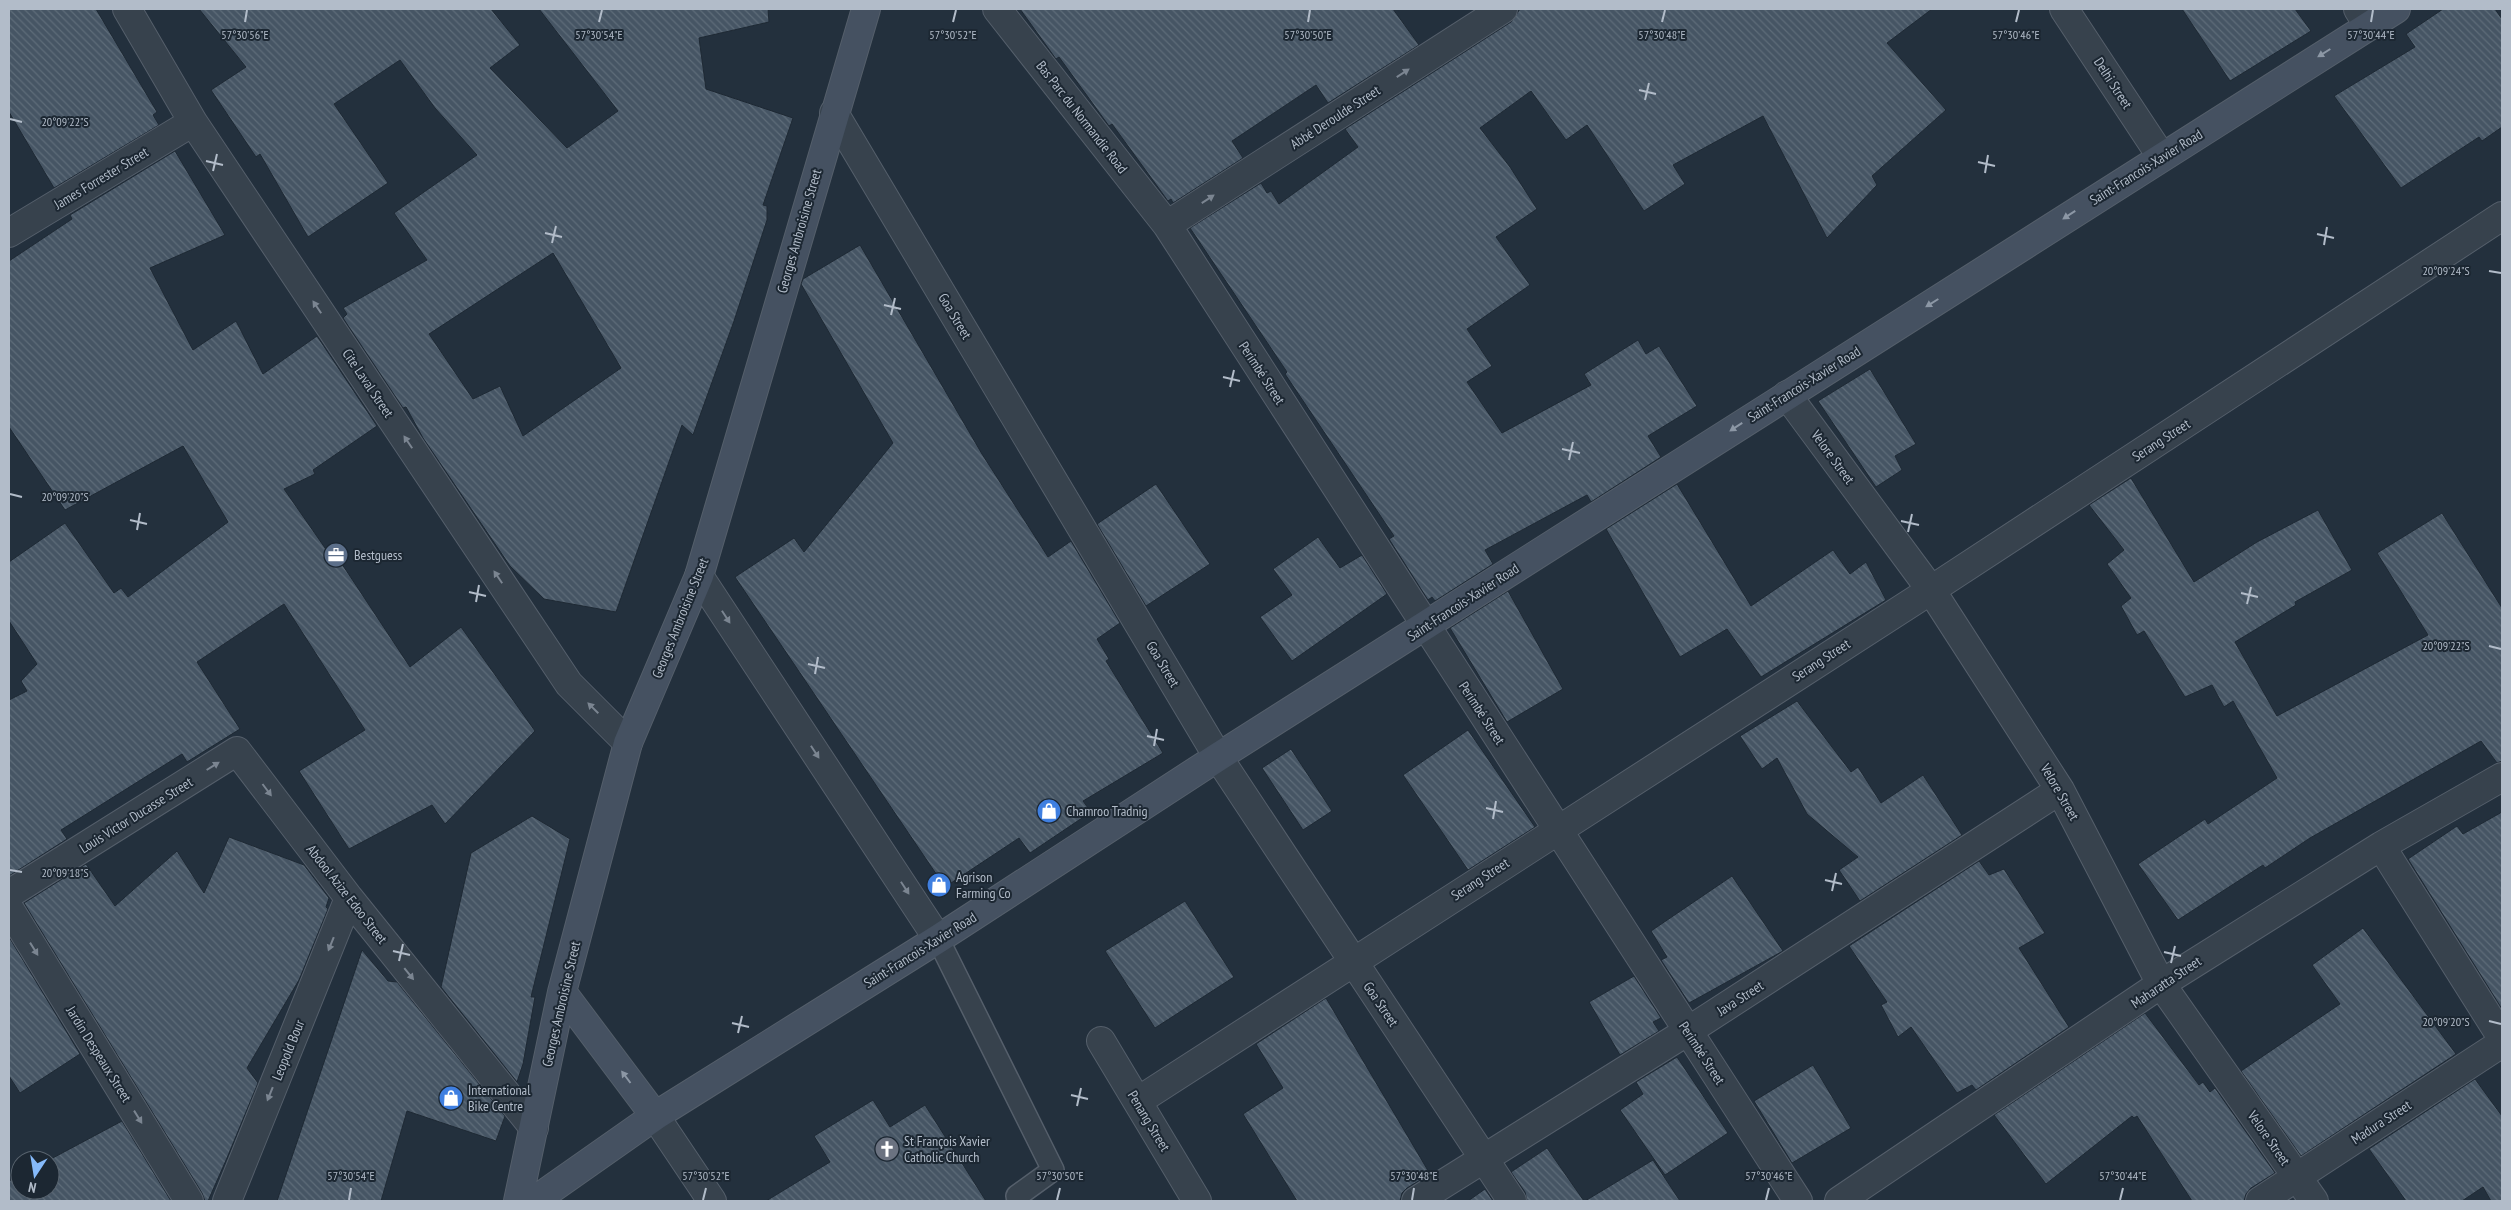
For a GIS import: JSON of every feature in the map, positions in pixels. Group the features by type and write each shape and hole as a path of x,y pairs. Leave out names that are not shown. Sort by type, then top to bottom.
{"main road":[{"name":"Georges Ambroisine Street","path":"518,1201 562,992 628,743 700,576 866,9"},
{"name":"Saint-Francois-Xavier Road","path":"534,1201 655,1116 938,939 1218,757 2161,156 2363,17 2396,9"},
{"path":"562,992 655,1116"}],"street":[{"name":"Cite Laval Street","path":"127,9 193,122 569,684 628,743"},
{"name":"Bas Parc du Normandie Road","path":"996,9 1167,225"},
{"name":"Abbé Deroulde Street","path":"1167,225 1503,9"},
{"name":"Delhi Street","path":"2064,9 2161,156"},
{"name":"Goa Street","path":"834,113 1218,757 1512,1201"},
{"name":"James Forrester Street","path":"9,234 193,122"},
{"name":"Serang Street","path":"1138,1101 1557,829 1931,590 2502,216"},
{"name":"Perimbé Street","path":"1167,225 1798,1201"},
{"name":"Velore Street","path":"1787,395 1931,590 2060,790 2161,984 2314,1201"},
{"path":"700,576 938,939"},
{"name":"Louis Victor Ducasse Street","path":"9,894 237,751"},
{"name":"Abdool Azize Edoo Street","path":"237,751 349,898 534,1128"},
{"name":"Maharatta Street","path":"1839,1201 2161,984 2381,846 2502,777"},
{"name":"Java Street","path":"1416,1201 1688,1031 2060,790"},
{"path":"2381,846 2502,1038"},
{"name":"Leopold Bour","path":"227,1201 349,898"},
{"name":"Jardin Despeaux Street","path":"9,908 189,1201"},
{"name":"Penang Street","path":"1101,1041 1197,1201"},
{"name":"Madura Street","path":"2260,1201 2502,1043"},
{"path":"655,1116 712,1201"}],"lane":[{"path":"938,939 1053,1170 1017,1196"}],"building":[{"path":"9,9 96,9 157,112 153,115 159,125 54,188 9,112"},
{"path":"199,9 491,9 520,45 490,68 567,148 618,111 539,9 768,9 769,22 699,38 706,89 793,118 763,205 767,206 767,220 734,321 693,435 682,425 616,612 544,599 510,566 423,438 406,407 403,408 343,318 347,314 343,308 427,260 394,213 477,155 435,108 400,60 334,104 388,183 308,237 260,154 256,157 211,90 246,67","holes":["553,253 621,368 523,436 500,386 473,399 429,334"]},
{"path":"1020,9 1393,9 1419,45 1328,103 1316,85 1232,141 1243,158 1173,203 1171,199 1168,201 1112,124 1109,126 1059,57 1056,59"},
{"path":"1520,9 1932,9 1887,43 1946,110 1872,176 1877,185 1827,238 1763,116 1673,165 1685,184 1644,211 1587,125 1566,140 1531,91 1480,128 1510,167 1537,209 1496,237 1530,285 1467,329 1492,366 1467,382 1502,433 1591,385 1584,374 1638,340 1646,354 1659,346 1697,406 1648,436 1661,457 1591,502 1587,495 1485,550 1493,564 1435,601 1432,597 1428,600 1389,539 1394,536 1190,228 1261,183 1267,193 1271,191 1279,204 1358,147 1345,129 1511,22"},
{"path":"2182,9 2295,9 2311,31 2230,81"},
{"path":"2443,9 2495,9 2502,19 2502,127 2482,141 2479,137 2401,188 2334,96 2415,47 2406,34"},
{"path":"175,151 225,235 150,268 193,350 236,321 263,374 317,336 377,426 313,470 315,474 284,489 332,558 336,555 410,667 461,627 535,731 445,824 432,805 349,849 299,771 365,730 284,604 197,662 240,729 187,762 182,754 61,830 67,839 9,876 9,700 27,691 21,681 37,664 9,621 9,562 65,523 114,593 121,588 128,597 228,522 183,446 65,510 9,427 9,261 72,219 70,215"},
{"path":"860,245 982,454 1048,557 1071,541 1120,623 1097,639 1109,659 1106,661 1163,753 1083,801 1091,812 1030,853 1019,838 945,887 735,577 794,538 804,552 893,443 801,284 803,279"},
{"path":"1870,369 1916,444 1895,456 1902,470 1876,487 1818,401"},
{"path":"2131,478 2194,582 2257,542 2318,510 2352,570 2295,602 2296,605 2235,642 2277,716 2428,635 2377,553 2442,513 2502,608 2502,761 2497,763 2481,741 2310,838 2265,868 2263,865 2178,920 2138,864 2205,819 2208,824 2277,778 2233,701 2224,707 2212,685 2185,697 2144,631 2137,635 2121,606 2131,598 2107,564 2124,550 2089,505"},
{"path":"1156,484 1210,564 1146,606 1097,524"},
{"path":"1677,484 1751,606 1833,550 1850,574 1866,562 1886,600 1761,677 1727,629 1680,657 1606,529"},
{"path":"1318,537 1340,568 1362,555 1387,594 1292,661 1260,617 1292,595 1273,569"},
{"path":"1508,591 1563,689 1507,722 1450,628"},
{"path":"1797,701 1851,772 1858,767 1881,803 1923,775 1962,835 1860,901 1839,870 1858,857 1807,814 1777,758 1762,769 1740,736"},
{"path":"1468,730 1535,827 1468,870 1403,775"},
{"path":"1291,749 1332,811 1303,830 1262,768"},
{"path":"2502,812 2502,1009 2408,859 2457,826 2463,834"},
{"path":"532,816 570,839 531,997 535,997 523,1064 517,1082 441,987 471,853"},
{"path":"229,837 304,865 329,898 326,907 328,909 299,980 247,1068 258,1083 208,1201 205,1201 202,1193 24,903 86,864 115,906 177,851 204,893"},
{"path":"1979,861 1989,875 2004,869 2045,933 2019,948 2069,1027 1976,1090 1972,1085 1957,1093 1911,1027 1898,1037 1881,1005 1887,1002 1849,946"},
{"path":"1732,876 1783,951 1689,1003 1661,960 1667,957 1651,931"},
{"path":"1185,901 1234,977 1155,1028 1105,951"},
{"path":"2363,928 2456,1054 2301,1156 2241,1071 2340,1004 2312,965"},
{"path":"9,937 80,1054 20,1093 9,1076"},
{"path":"362,950 388,981 397,982 505,1116 496,1141 407,1111 381,1201 277,1201"},
{"path":"1634,976 1661,1018 1653,1022 1659,1031 1620,1055 1589,1002"},
{"path":"1326,998 1430,1174 1407,1188 1402,1193 1400,1201 1297,1201 1243,1114 1283,1088 1256,1044"},
{"path":"2145,1013 2199,1085 2203,1082 2210,1092 2215,1088 2275,1173 2251,1188 2246,1194 2244,1201 2192,1201 2137,1116 2134,1118 2132,1116 2046,1184 1994,1115"},
{"path":"1677,1057 1728,1133 1665,1175 1620,1110 1643,1094 1636,1082"},
{"path":"1813,1065 1851,1128 1792,1163 1754,1101"},
{"path":"2475,1079 2502,1116 2502,1201 2491,1201 2483,1187 2462,1201 2406,1201 2369,1149"},
{"name":"St François Xavier Catholic Church","path":"873,1100 890,1127 925,1105 986,1201 766,1201 830,1162 814,1136"},
{"path":"122,1121 171,1201 9,1201 10,1180 10,1200 60,1200 60,1154"},
{"path":"1547,1148 1584,1201 1527,1201 1525,1192 1511,1172"},
{"path":"1653,1160 1680,1201 1585,1201"},
{"path":"1485,1189 1493,1201 1468,1201"}],"place":[{"name":"Bestguess","path":"336,555"},
{"name":"Chamroo Tradnig","path":"1049,811"},
{"name":"Agrison Farming Co","path":"939,885"},
{"name":"International Bike Centre","path":"451,1098"},
{"name":"St François Xavier Catholic Church","path":"887,1149"}]}
